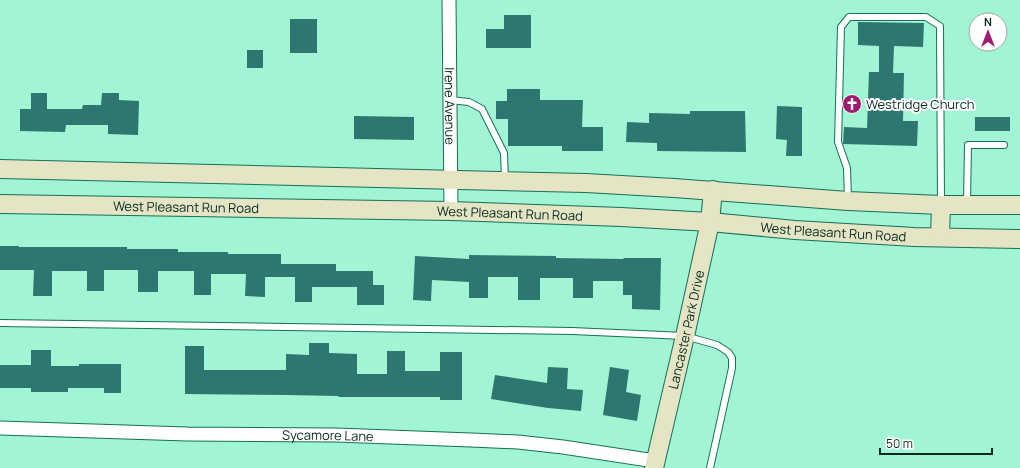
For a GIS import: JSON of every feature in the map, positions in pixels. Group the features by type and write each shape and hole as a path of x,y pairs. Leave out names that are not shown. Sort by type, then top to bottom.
{"main road":[{"path":"0,169 586,183 713,190 848,201 1020,205"},
{"name":"Lancaster Park Drive","path":"654,465 685,336 710,222 713,190"},
{"name":"West Pleasant Run Road","path":"0,204 451,212 621,217 710,222 795,230 1020,239"},
{"path":"940,237 941,204"}],"street":[{"name":"Irene Avenue","path":"449,0 451,212"},
{"name":"Sycamore Lane","path":"0,428 187,434 336,435 518,442 563,448 654,465"}],"lane":[{"path":"848,201 848,168 838,142 841,27 849,17 926,17 940,26 941,204"},
{"path":"449,100 469,102 482,109 504,152 505,181"},
{"path":"968,204 968,145 1004,145"},
{"path":"0,323 572,331 685,336 717,344 728,352 732,358 732,368 710,468"}],"building":[{"path":"504,15 531,15 531,48 486,48 486,29 504,29"},
{"path":"290,19 317,19 317,53 290,53"},
{"path":"858,22 924,23 923,47 894,46 893,73 904,73 903,121 918,121 917,146 843,144 844,127 867,128 869,72 879,72 879,46 858,45"},
{"path":"247,50 263,50 263,68 247,68"},
{"path":"507,89 540,89 540,100 583,100 582,127 603,127 603,151 562,151 562,146 508,146 508,119 496,119 496,101 507,101"},
{"path":"31,93 47,93 47,109 82,109 83,105 101,105 102,93 119,93 119,100 139,101 138,135 108,134 108,125 66,125 65,132 20,131 20,109 31,109"},
{"path":"777,106 802,107 802,156 786,156 787,140 776,139"},
{"path":"690,111 745,111 746,152 657,151 657,143 626,142 627,122 649,123 649,113 690,114"},
{"path":"354,116 414,117 414,140 354,139"},
{"path":"975,117 1010,117 1010,131 975,131"},
{"path":"0,246 127,247 127,249 178,249 178,252 281,254 281,264 336,264 336,271 373,271 373,285 384,285 384,305 357,305 357,287 312,287 312,302 295,302 295,277 265,277 265,297 245,296 246,274 211,274 211,295 194,295 194,271 158,271 158,292 138,292 138,270 104,270 104,291 87,291 87,271 52,271 52,296 33,296 34,270 0,270"},
{"path":"469,255 556,256 556,258 661,258 660,310 632,309 632,295 623,295 623,281 593,281 593,298 573,298 573,278 540,278 540,300 518,300 518,277 488,277 488,298 469,298 469,282 432,280 431,301 413,300 415,256 469,259"},
{"path":"309,343 329,343 329,353 357,354 357,374 387,374 387,351 405,351 405,371 440,371 440,352 462,352 462,400 440,400 440,397 185,394 185,346 204,346 204,370 286,370 286,354 309,355"},
{"path":"31,350 51,350 51,366 121,364 121,393 104,393 104,388 68,388 68,392 31,392 31,388 0,388 0,365 31,365"},
{"path":"548,367 568,368 567,389 583,390 581,411 548,408 491,399 495,375 547,383"},
{"path":"610,367 629,370 626,392 641,395 637,421 603,415"}],"place":[{"name":"Westridge Church","path":"852,104"}]}
